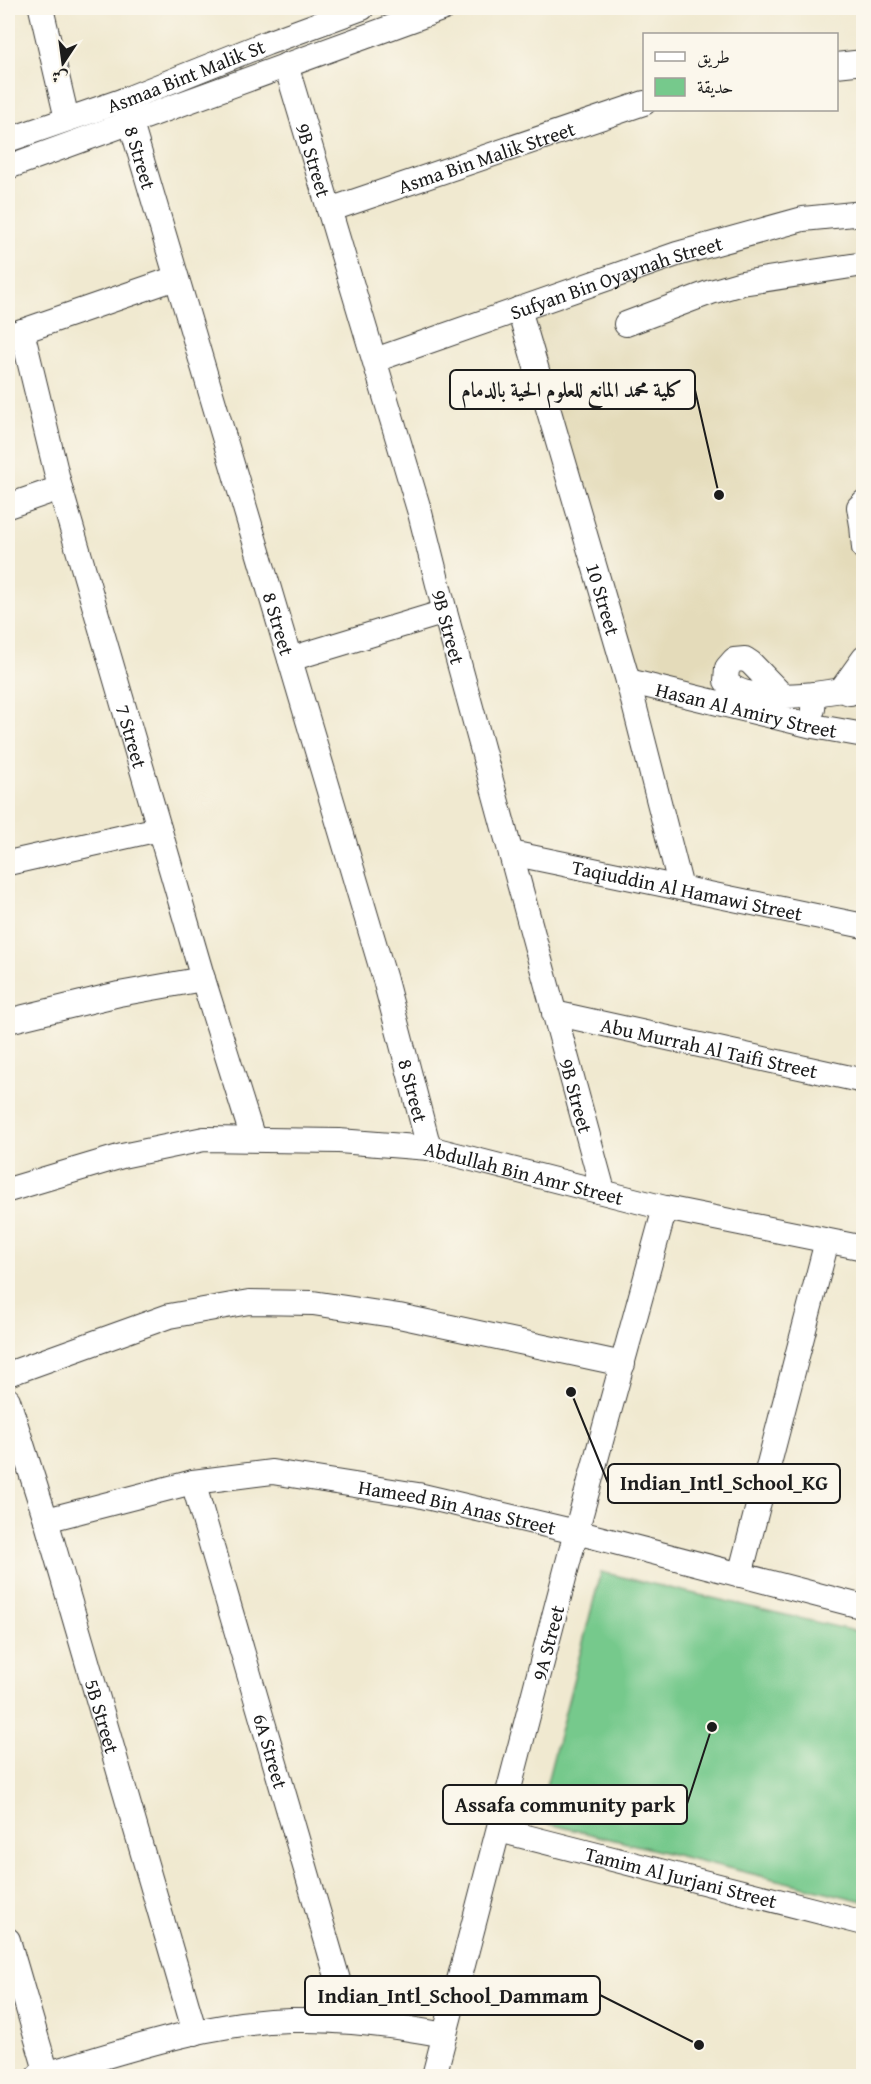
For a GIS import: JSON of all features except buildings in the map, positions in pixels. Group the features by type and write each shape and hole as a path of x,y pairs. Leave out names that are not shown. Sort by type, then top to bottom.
{"street":[{"path":"41,8 67,119"},
{"name":"Asmaa Bint Malik St","path":"8,140 67,119 127,111 267,43 362,8"},
{"path":"8,167 127,111 286,65 444,8"},
{"path":"838,66 864,62"},
{"name":"9B Street","path":"286,65 420,513 603,1191"},
{"name":"Asma Bin Malik Street","path":"330,210 643,104"},
{"name":"8 Street","path":"127,111 385,980 429,1148"},
{"name":"Sufyan Bin Oyaynah Street","path":"375,360 677,254 803,219 864,213"},
{"path":"626,324 711,292 742,284 864,264"},
{"path":"15,334 176,278"},
{"name":"10 Street","path":"519,309 628,681 681,888"},
{"name":"7 Street","path":"15,334 203,979 253,1139"},
{"path":"8,506 60,488"},
{"path":"864,502 859,507 864,548"},
{"path":"290,659 445,612"},
{"path":"784,697 856,691 864,657"},
{"name":"Hasan Al Amiry Street","path":"628,681 813,726 864,735"},
{"path":"813,726 814,694"},
{"path":"9,857 159,829"},
{"name":"Taqiuddin Al Hamawi Street","path":"511,853 864,926"},
{"path":"8,1021 119,994 203,979"},
{"name":"Abu Murrah Al Taifi Street","path":"554,1013 864,1081"},
{"name":"Abdullah Bin Amr Street","path":"8,1190 122,1156 204,1139 339,1141 429,1148 664,1208 864,1248"},
{"name":"9A Street","path":"434,2076 576,1532 664,1208"},
{"path":"740,1575 827,1241"},
{"path":"8,1374 169,1316 249,1302 313,1303 389,1314 623,1364"},
{"name":"5B Street","path":"8,1400 46,1520 195,2034"},
{"name":"Hameed Bin Anas Street","path":"46,1520 193,1482 272,1472 418,1495 576,1532 864,1607"},
{"name":"6A Street","path":"193,1482 350,2021"},
{"name":"Tamim Al Jurjani Street","path":"499,1830 864,1923"},
{"path":"8,1940 43,2075 158,2042 230,2026 289,2020 350,2021 392,2025 445,2035"}],"shaded area":[{"path":"863,218 863,735 628,681 519,309 803,219"}],"green space":[{"path":"601,1572 863,1633 863,1901 537,1821"}],"place":[{"name":"كلية محمد المانع للعلوم الحية بالدمام","path":"719,495"},
{"name":"Indian_Intl_School_KG","path":"571,1392"},
{"name":"Assafa community park","path":"712,1727"},
{"name":"Indian_Intl_School_Dammam","path":"699,2045"}]}
